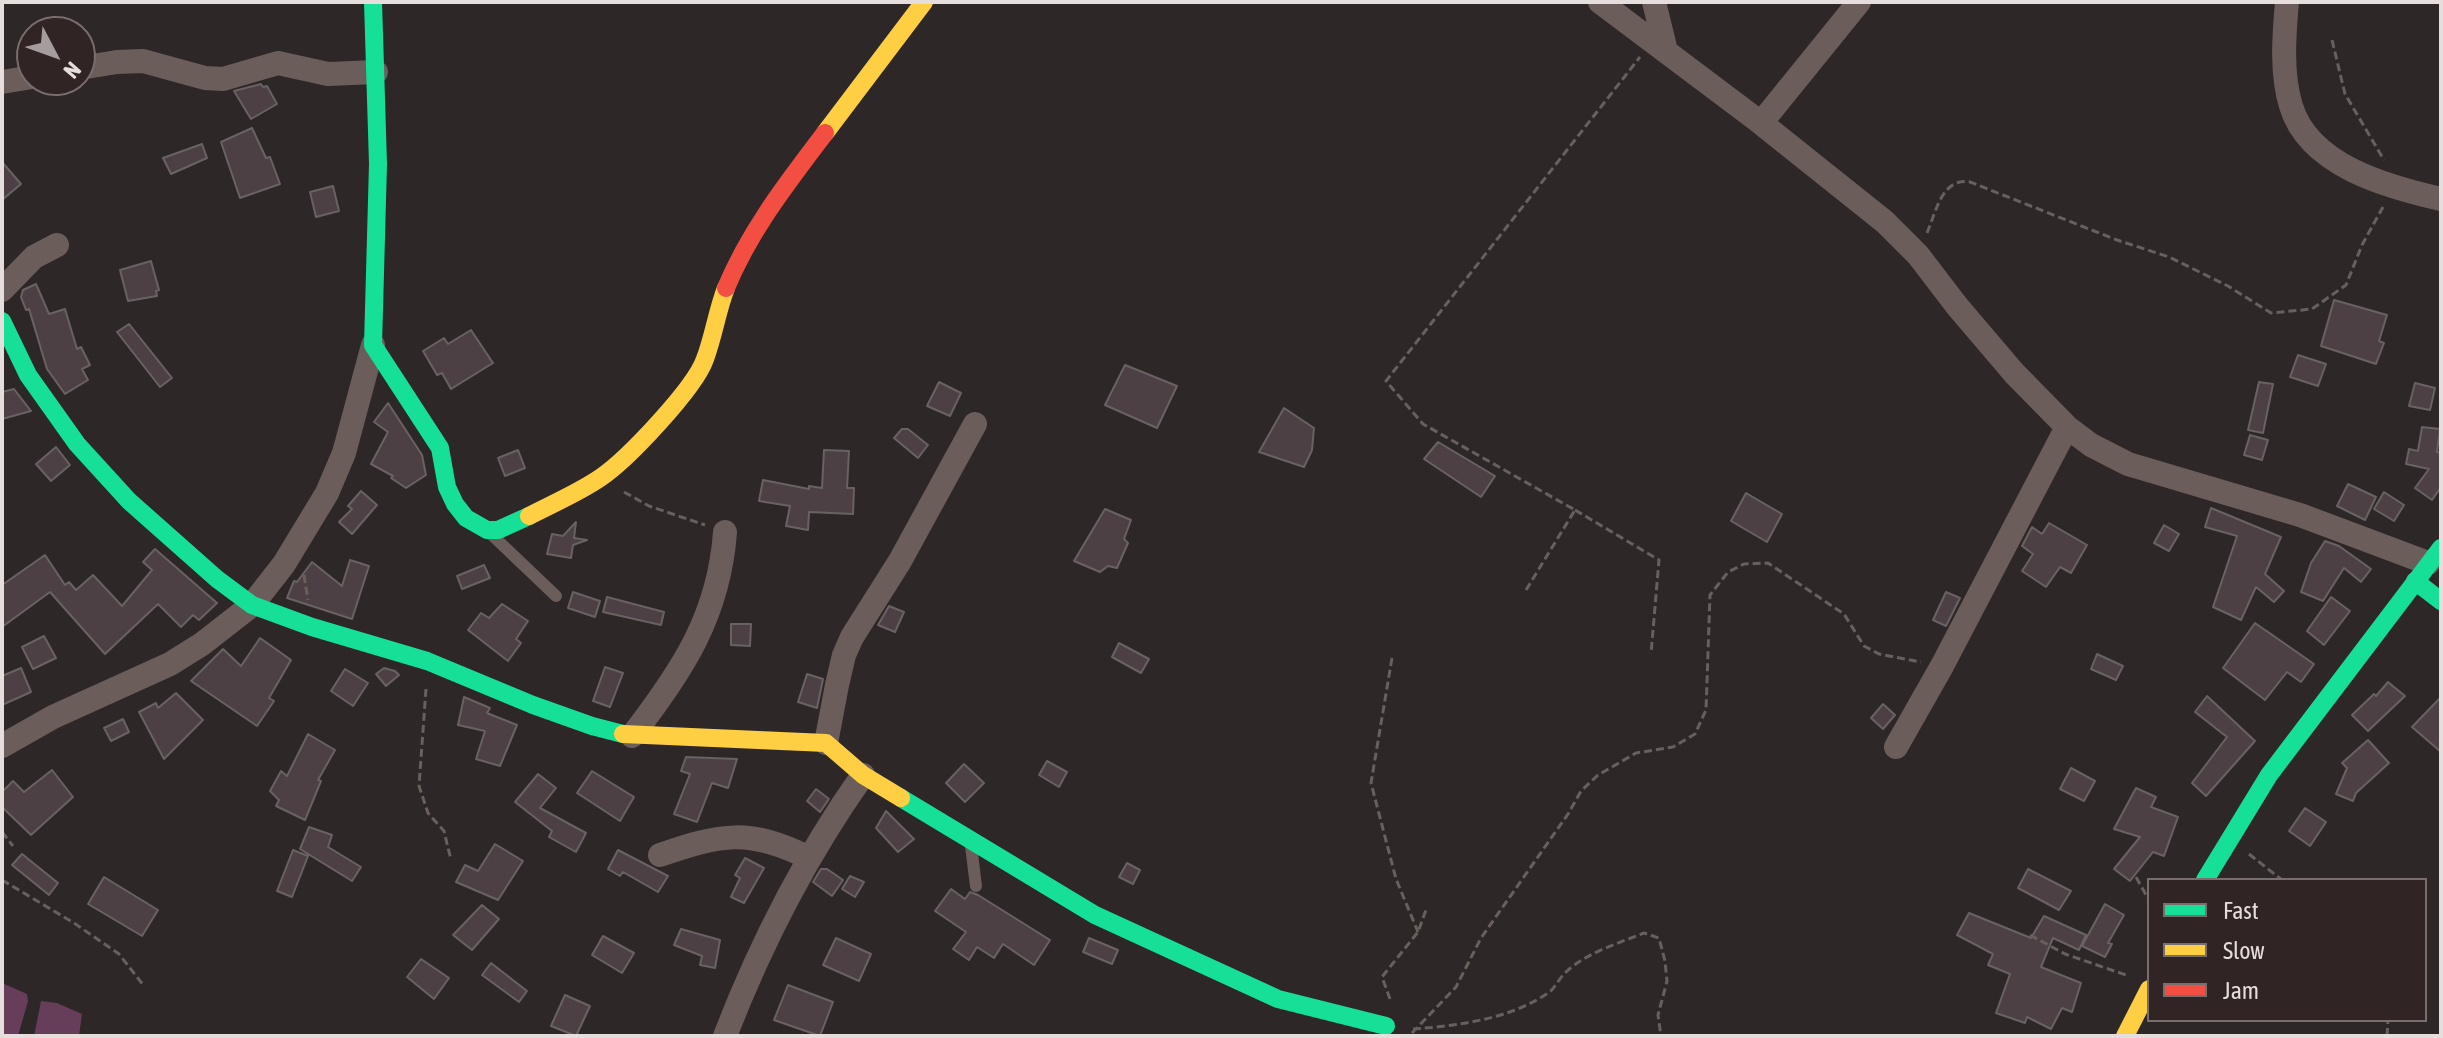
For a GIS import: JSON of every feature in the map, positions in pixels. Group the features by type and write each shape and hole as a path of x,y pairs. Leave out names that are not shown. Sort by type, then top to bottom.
{"street":[{"path":"2,746 53,717 170,664 211,638 252,605 299,541 327,493 344,453 373,345 378,235 373,2"},
{"path":"373,345 435,437 444,459 447,487 466,518 487,530 498,530 600,478 638,445 694,380 705,360 717,310 739,256 773,202 924,2"},
{"path":"1600,2 1761,123 1885,222 1918,255 1995,351 2067,427 2091,445 2128,464 2300,515 2428,564 2441,601"},
{"path":"1654,2 1659,46"},
{"path":"1761,123 1859,2"},
{"path":"2287,2 2284,42 2286,70 2291,106 2303,129 2338,163 2355,173 2441,199"},
{"path":"96,65 143,61 205,78 223,79 278,63 328,74 376,72"},
{"path":"2,290 34,257 57,245"},
{"path":"2,321 28,375 84,452 129,501 217,579 252,605 312,627 427,661 533,705 592,726 632,736 826,743 863,775 1095,915 1278,999 1386,1026"},
{"path":"826,743 848,646 900,561 975,424"},
{"path":"1896,747 2067,427"},
{"path":"632,736 659,701 698,640 715,591 724,553 725,532"},
{"path":"2206,878 2277,762 2428,564"},
{"path":"725,1036 767,936 809,858 863,775"},
{"path":"660,855 715,838 743,836 779,843 809,858"},
{"path":"2125,1036 2142,983"}],"lane":[{"path":"487,530 556,596"},
{"path":"970,839 976,886"}],"path":[{"path":"1918,255 1943,194 1960,180 2169,257 2228,286 2271,313 2312,309 2346,285 2362,245 2394,187 2387,165 2345,94 2332,40"},
{"path":"1651,654 1659,560 1423,424 1386,381 1659,46"},
{"path":"600,478 649,506 725,532"},
{"path":"1526,590 1575,510"},
{"path":"299,541 312,627"},
{"path":"1411,1036 1414,1029 1456,987 1481,938 1581,791 1598,775 1636,753 1673,747 1695,734 1706,710 1710,595 1728,572 1744,564 1768,563 1844,614 1864,646 1879,654 1942,666"},
{"path":"1392,658 1371,783 1396,879 1418,932"},
{"path":"427,661 419,786 428,813 444,831 451,860"},
{"path":"2,832 13,846"},
{"path":"2231,839 2280,878"},
{"path":"2136,877 2147,896"},
{"path":"2,880 119,954 144,986"},
{"path":"1427,907 1418,932 1382,977 1391,1003 1386,1026 1399,1030 1443,1027 1521,1009 1550,993 1567,971 1606,948 1644,933 1659,938 1665,961 1667,981 1658,1015 1661,1036"},
{"path":"2030,935 2065,954 2142,983"}],"shaded area":[{"path":"2,983 27,994 28,1001 18,1036 2,1036"},
{"path":"41,1001 57,1003 82,1014 79,1036 34,1036"}],"building":[{"path":"261,84 267,86 277,104 251,119 234,91"},
{"path":"252,128 266,158 270,157 280,184 240,198 221,142"},
{"path":"202,144 207,158 171,174 163,158"},
{"path":"2,162 21,184 2,200"},
{"path":"333,186 339,211 316,217 310,192"},
{"path":"151,261 159,290 156,291 157,296 128,301 120,270"},
{"path":"36,284 49,314 65,309 77,349 81,347 90,365 82,369 88,380 65,394 47,369 29,309 26,310 21,297 23,290"},
{"path":"2334,300 2387,315 2379,341 2384,343 2376,364 2321,346"},
{"path":"129,324 172,378 160,387 117,332"},
{"path":"471,330 493,363 451,389 442,373 437,375 423,351 444,338 448,344"},
{"path":"2298,355 2326,364 2318,386 2290,377"},
{"path":"1125,365 1177,386 1157,428 1105,405"},
{"path":"939,382 961,393 950,416 927,406"},
{"path":"2259,382 2273,384 2263,433 2248,430"},
{"path":"2415,383 2435,388 2430,410 2409,406"},
{"path":"14,389 31,411 2,419 2,392"},
{"path":"388,403 422,455 426,475 406,488 391,478 393,476 371,464 388,432 374,422"},
{"path":"1284,408 1314,428 1312,450 1304,467 1259,452"},
{"path":"2422,427 2440,429 2437,452 2441,453 2441,487 2432,500 2415,488 2429,469 2406,464 2409,449 2418,451"},
{"path":"902,429 908,429 928,445 918,458 894,438"},
{"path":"2250,435 2268,440 2262,460 2244,455"},
{"path":"1438,442 1495,476 1481,497 1424,459"},
{"path":"56,447 70,465 51,481 36,464"},
{"path":"518,450 525,468 505,476 498,458"},
{"path":"824,450 849,451 847,488 854,488 853,514 809,512 808,530 786,526 790,506 759,501 763,480 809,489 809,486 822,488"},
{"path":"2348,484 2376,497 2365,520 2337,506"},
{"path":"361,491 377,505 352,534 339,522 352,509 348,506"},
{"path":"2384,492 2404,505 2394,521 2374,509"},
{"path":"1746,493 1782,514 1767,542 1731,521"},
{"path":"2211,508 2281,537 2265,574 2284,591 2274,602 2256,587 2241,620 2213,607 2237,536 2205,527"},
{"path":"1105,509 1131,520 1124,539 1128,543 1117,568 1108,566 1100,572 1074,561"},
{"path":"576,522 574,538 587,540 573,545 571,558 547,554 552,534 563,536"},
{"path":"2049,523 2087,545 2071,573 2060,567 2046,587 2022,571 2033,554 2022,546 2032,527 2042,534"},
{"path":"2164,525 2179,534 2169,551 2154,543"},
{"path":"2325,541 2339,546 2371,569 2361,582 2344,568 2323,601 2301,592 2311,563"},
{"path":"155,549 217,603 199,620 193,615 181,627 158,604 105,654 50,592 2,627 2,585 45,555 65,585 69,582 76,590 93,575 122,606 152,570 143,562"},
{"path":"350,560 369,566 352,619 287,598 294,581 297,582 312,562 342,586"},
{"path":"484,565 490,578 462,589 457,576"},
{"path":"573,592 600,601 595,617 568,608"},
{"path":"1946,592 1960,598 1946,626 1933,620"},
{"path":"607,597 664,612 661,625 603,612"},
{"path":"2331,597 2350,611 2324,645 2307,631"},
{"path":"502,604 528,621 516,639 521,643 508,661 468,630 481,613 489,618"},
{"path":"889,606 904,612 895,632 878,625"},
{"path":"2255,623 2314,664 2301,682 2287,672 2265,700 2223,668"},
{"path":"731,624 751,624 750,646 731,645"},
{"path":"44,636 56,658 33,669 22,647"},
{"path":"260,638 291,660 269,698 274,701 257,726 191,681 223,649 241,666"},
{"path":"1119,643 1149,659 1141,673 1112,657"},
{"path":"2097,654 2123,666 2116,680 2091,669"},
{"path":"605,667 623,673 610,707 593,701"},
{"path":"21,668 31,692 2,705 2,676"},
{"path":"384,668 399,675 386,686 376,674"},
{"path":"345,669 368,683 353,706 331,691"},
{"path":"807,674 823,679 817,708 798,702"},
{"path":"2388,682 2405,696 2368,731 2352,715"},
{"path":"176,693 203,720 164,759 139,712 156,703 158,708"},
{"path":"2207,696 2255,741 2206,796 2192,783 2227,737 2195,712"},
{"path":"464,697 490,708 487,713 517,725 500,766 476,759 485,731 458,725"},
{"path":"2441,697 2441,752 2412,727"},
{"path":"1883,704 1895,715 1883,729 1871,718"},
{"path":"123,719 129,732 111,741 104,728"},
{"path":"308,734 335,750 318,780 321,781 305,820 276,806 279,800 270,791 281,771 287,776"},
{"path":"2368,740 2389,763 2356,793 2353,801 2336,794 2347,768 2342,763"},
{"path":"686,757 737,759 728,788 712,783 697,822 674,814 690,774 681,771"},
{"path":"1047,761 1067,772 1059,787 1039,775"},
{"path":"964,764 984,783 965,802 946,783"},
{"path":"2071,768 2095,781 2084,801 2060,789"},
{"path":"52,770 73,797 31,835 2,807 2,792 13,781 24,792"},
{"path":"592,771 634,797 620,821 577,793"},
{"path":"538,774 556,788 540,808 586,833 576,852 549,837 552,831 515,802"},
{"path":"2136,788 2156,797 2151,807 2178,817 2164,856 2153,852 2130,881 2114,869 2140,837 2114,829"},
{"path":"816,789 829,799 820,812 807,801"},
{"path":"2305,808 2326,822 2310,846 2289,831"},
{"path":"886,811 914,839 898,852 876,828"},
{"path":"309,827 332,835 328,847 361,867 352,881 300,849"},
{"path":"495,844 523,861 498,900 456,882 465,865 478,871"},
{"path":"293,850 308,856 292,897 277,891"},
{"path":"618,850 668,876 658,892 623,872 620,876 608,869"},
{"path":"22,854 58,883 49,895 12,865"},
{"path":"745,858 764,868 744,903 731,897 740,878 735,875"},
{"path":"1127,863 1140,870 1133,884 1119,877"},
{"path":"821,869 827,869 843,880 832,896 813,882"},
{"path":"2028,869 2071,891 2059,910 2018,888"},
{"path":"850,876 864,882 855,897 842,889"},
{"path":"104,877 158,910 142,936 88,904"},
{"path":"951,889 965,899 970,892 978,895 1050,940 1034,965 1003,944 994,958 977,947 969,960 953,949 966,932 935,911"},
{"path":"2105,904 2124,915 2108,943 2112,944 2105,957 2082,946"},
{"path":"482,905 499,919 472,950 453,935"},
{"path":"1969,913 2031,938 2044,916 2086,935 2079,950 2053,938 2041,967 2081,983 2072,1012 2062,1008 2051,1029 2027,1017 2025,1023 1996,1013 2010,974 1988,965 1993,954 1957,935"},
{"path":"681,929 720,940 715,968 700,965 702,956 674,945"},
{"path":"603,936 634,953 622,973 592,955"},
{"path":"836,938 871,954 859,981 823,965"},
{"path":"1089,938 1118,950 1112,964 1083,952"},
{"path":"421,959 449,978 434,999 407,977"},
{"path":"491,963 527,991 519,1002 482,975"},
{"path":"788,985 833,1002 820,1036 774,1020"},
{"path":"565,995 590,1006 576,1036 551,1026"}],"traffic: fast":[{"path":"373,2 378,164 373,345 440,448 447,487 466,518 487,530 498,530 529,516"},
{"path":"2,321 28,375 77,444 129,501 217,579 252,605 312,627 427,661 533,705 623,734"},
{"path":"2206,878 2269,775 2441,548"},
{"path":"2415,581 2441,601"},
{"path":"901,798 1095,915 1278,999 1386,1026"}],"traffic: slow":[{"path":"825,133 924,2"},
{"path":"529,516 612,469 675,405 705,359 726,288"},
{"path":"623,734 826,743 863,775 901,798"},
{"path":"2125,1036 2147,993"}],"traffic: jam":[{"path":"726,288 758,226 825,133"}]}
